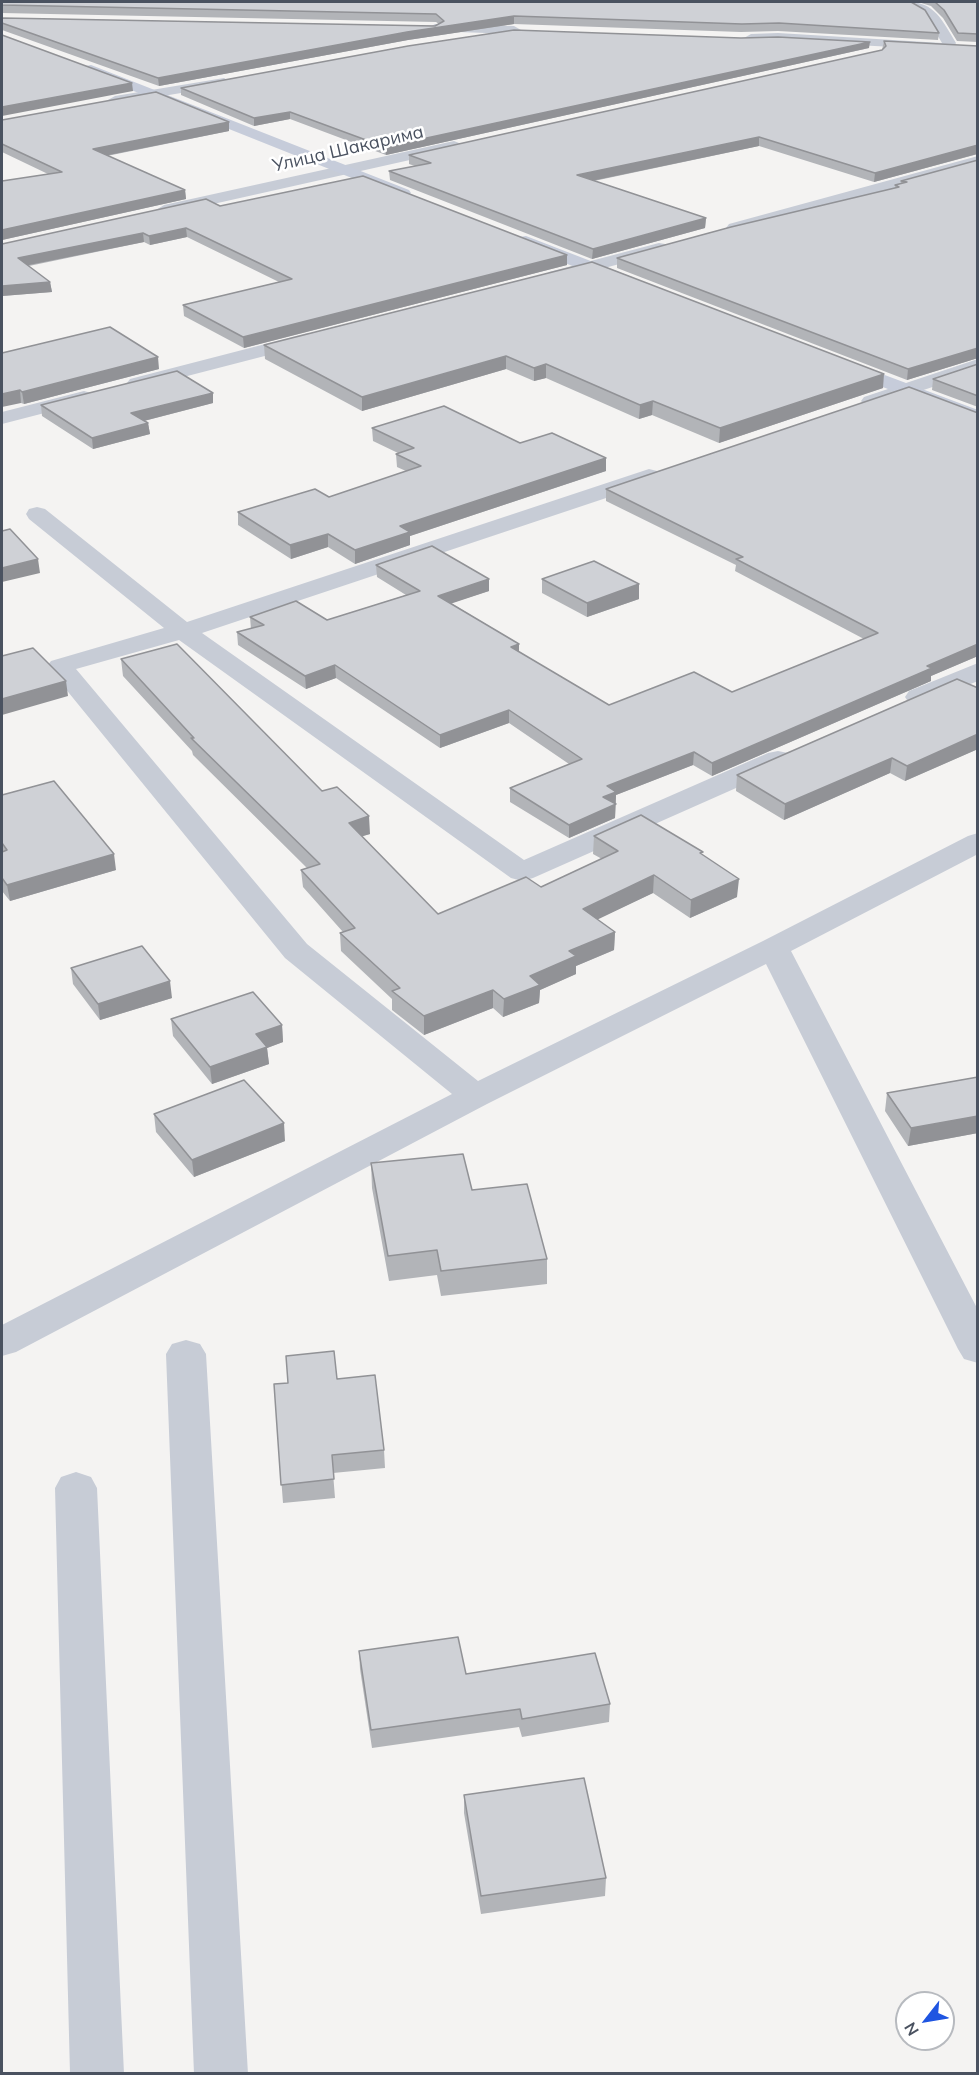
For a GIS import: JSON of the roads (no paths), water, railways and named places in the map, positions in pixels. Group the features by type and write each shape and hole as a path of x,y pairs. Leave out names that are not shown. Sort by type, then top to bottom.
{"street":[{"path":"909,2 931,13 949,43 947,47"},
{"path":"424,28 520,30 431,43"},
{"path":"741,39 789,37 914,46 967,47"},
{"path":"858,57 914,46"},
{"path":"78,64 155,92 419,199"},
{"path":"100,103 233,80"},
{"name":"Улица Шакарима","path":"150,213 472,142"},
{"path":"716,233 978,161"},
{"path":"505,233 645,288"},
{"path":"534,282 671,245"},
{"path":"2,418 325,335"},
{"path":"829,360 978,417"},
{"path":"849,409 978,365"},
{"path":"475,1096 296,951 60,666 183,631 668,469"},
{"path":"36,514 183,631 522,872 804,747"},
{"path":"891,709 978,671"},
{"path":"2,1342 475,1096 774,948 978,842"},
{"path":"774,948 978,1349"},
{"path":"186,1354 221,2073"},
{"path":"76,1488 97,2073"}]}
